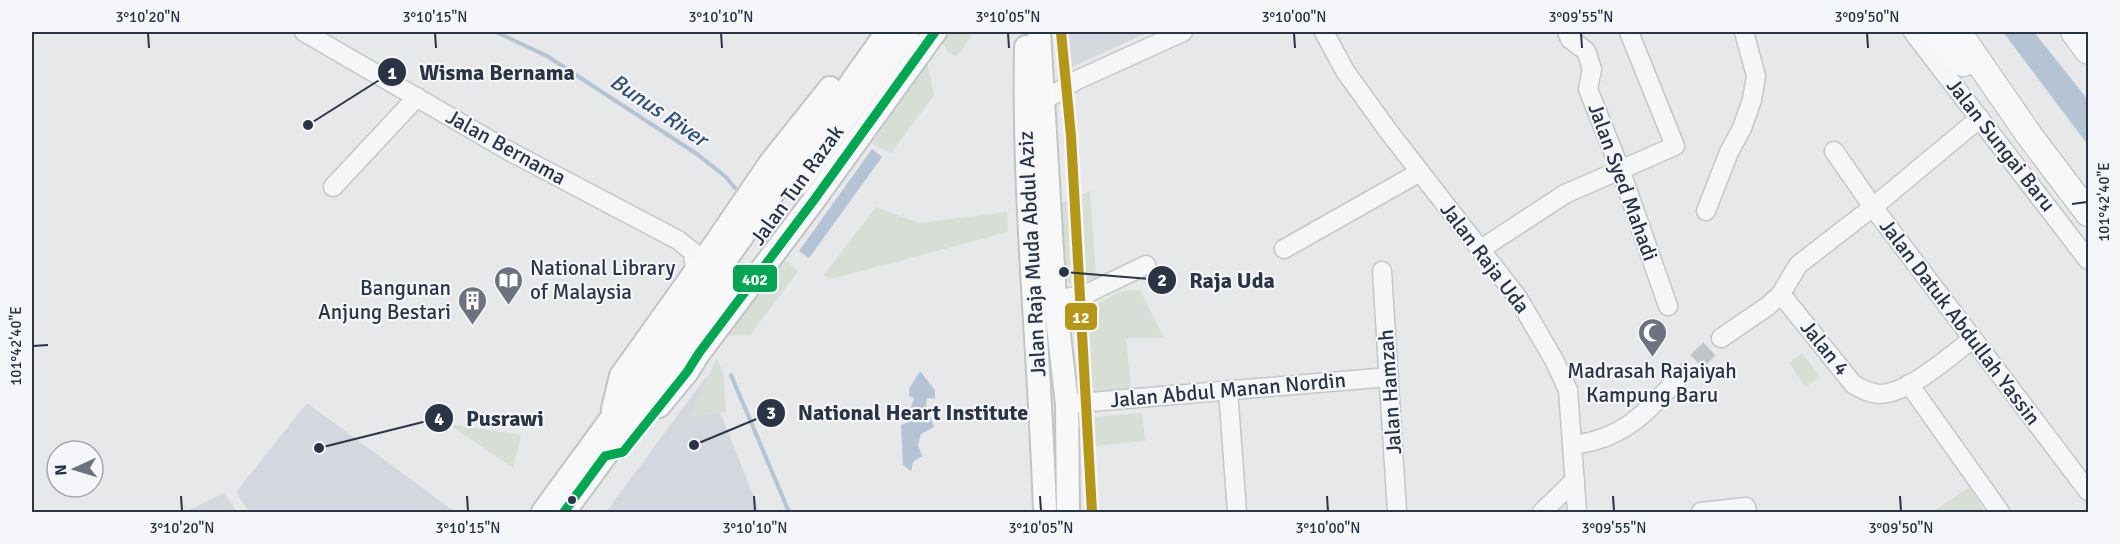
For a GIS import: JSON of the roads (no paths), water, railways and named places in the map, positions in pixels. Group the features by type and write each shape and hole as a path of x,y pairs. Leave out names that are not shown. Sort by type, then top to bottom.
{"highway":[{"path":"1935,32 2029,135"},
{"path":"1958,32 2029,135 2088,213"}],"main road":[{"name":"Jalan Tun Razak","path":"611,419 621,376 771,162 873,32"},
{"name":"Jalan Tun Razak","path":"564,513 605,456 667,357 887,32"},
{"name":"Jalan Tun Razak","path":"543,513 611,419 667,357 749,251 908,32"},
{"path":"915,58 922,32"},
{"name":"Jalan Tun Razak","path":"605,456 623,452 687,372 935,32"},
{"name":"Jalan Raja Muda Abdul Aziz","path":"1027,32 1067,404 1068,513"},
{"name":"Jalan Raja Muda Abdul Aziz","path":"1039,32 1041,72 1034,101 1030,253 1045,513"}],"street":[{"name":"Jalan Bernama","path":"304,32 509,151 678,240 693,252 695,273"},
{"path":"1034,101 1183,32"},
{"name":"Jalan Raja Uda","path":"1323,32 1346,71 1420,172 1518,298 1562,375 1568,390 1577,513"},
{"name":"Jalan Syed Mahadi","path":"1567,32 1570,39 1586,51 1592,69 1588,89 1620,169 1668,306"},
{"path":"1481,249 1565,194 1675,146 1629,32"},
{"path":"1706,211 1752,100 1756,76 1744,32"},
{"name":"Jalan Sungai Baru","path":"1913,32 2088,260"},
{"path":"1041,72 1056,79 1077,80"},
{"path":"338,181 417,97"},
{"path":"1721,338 1768,306 1781,294 1798,266 1980,118"},
{"name":"Jalan Datuk Abdullah Yassin","path":"1834,151 1873,207 2088,491"},
{"path":"1284,249 1420,172"},
{"name":"Jalan Bernama","path":"678,240 695,244 715,244"},
{"path":"1055,300 1086,294 1146,265"},
{"name":"Jalan Hamzah","path":"1382,271 1397,513"},
{"name":"Jalan 4","path":"1781,294 1853,384 1877,394 1888,393 1909,384 1973,339"},
{"name":"Jalan Abdul Manan Nordin","path":"1067,404 1389,377"},
{"path":"1573,446 1600,440 1620,431 1650,407 1677,380"},
{"path":"1909,384 2000,513"},
{"path":"1228,390 1237,513"},
{"path":"1542,513 1575,480"},
{"path":"1701,513 1746,507 1747,513"}],"water":[{"path":"2003,32 2034,32 2088,100 2088,145"},
{"path":"872,149 882,157 809,258 799,251"},
{"path":"920,371 935,390 935,399 927,398 926,405 934,427 921,434 918,445 922,456 913,462 911,471 903,465 901,425 906,423 914,398 909,396 909,389"}],"waterway":[{"name":"Bunus River","path":"496,32 547,56 697,154 726,177 735,188"},
{"name":"Bunus River","path":"731,375 789,512"}],"tunnel":[{"path":"1677,380 1721,338"}],"place":[{"name":"Wisma Bernama","path":"308,125"},
{"name":"Raja Uda","path":"1064,272"},
{"name":"National Library of Malaysia","path":"509,306"},
{"name":"Bangunan Anjung Bestari","path":"472,326"},
{"name":"Madrasah Rajaiyah Kampung Baru","path":"1652,358"},
{"name":"National Heart Institute","path":"694,445"},
{"name":"Pusrawi","path":"319,448"}]}
